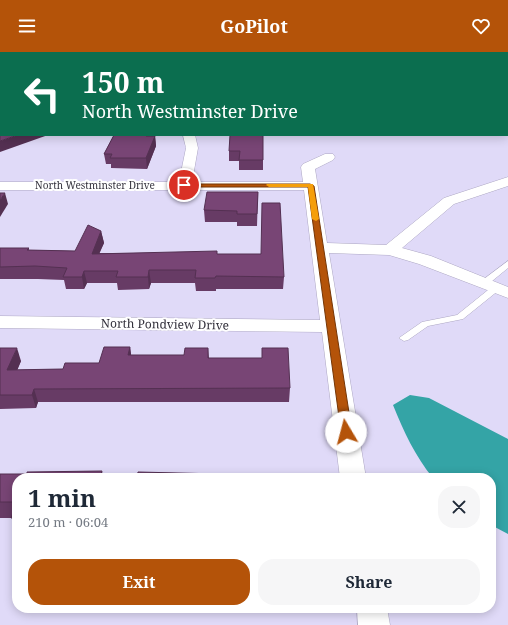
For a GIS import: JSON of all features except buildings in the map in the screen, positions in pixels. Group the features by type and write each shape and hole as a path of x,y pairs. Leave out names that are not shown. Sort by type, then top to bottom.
{"street":[{"path":"184,185 192,148 189,136"},
{"path":"329,157 308,167 352,473"},
{"path":"390,250 449,201 508,181"},
{"name":"North Westminster Drive","path":"0,186 310,186"},
{"path":"320,248 390,250 425,260 496,288"},
{"name":"North Pondview Drive","path":"0,322 331,326"},
{"path":"373,613 374,625"}],"lane":[{"path":"404,338 425,324 460,317 496,288 508,264"}],"shaded area":[{"path":"410,395 429,398 508,439 508,534 496,528 496,473 429,473 410,443 393,405"}],"slow traffic":[{"path":"269,185 310,186 316,219"}],"route":[{"path":"184,185 310,186 346,432"}]}
